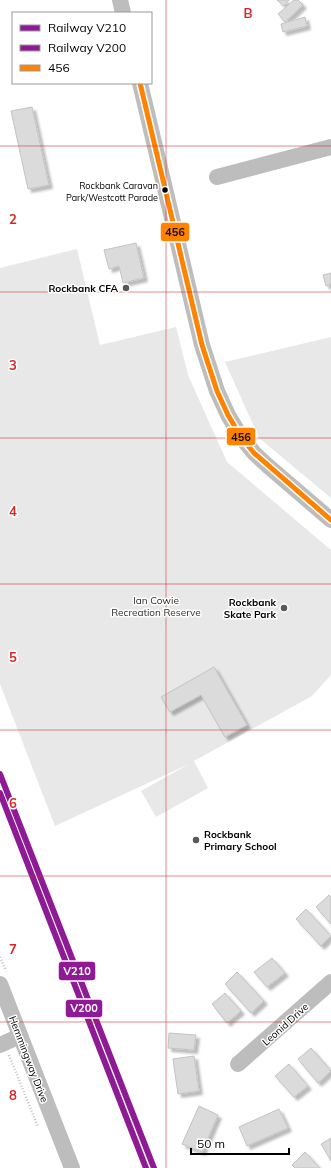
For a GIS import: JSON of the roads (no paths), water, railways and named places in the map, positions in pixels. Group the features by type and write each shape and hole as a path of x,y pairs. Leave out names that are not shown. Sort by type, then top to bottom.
{"street":[{"path":"120,0 123,12"},
{"path":"140,84 202,345 217,391 228,415 241,437 254,453 331,520"},
{"path":"216,176 331,147"},
{"name":"Leonid Drive","path":"238,1064 331,982"},
{"name":"Hemmingway Drive","path":"0,984 72,1168"},
{"path":"2,1044 20,1036"}],"rail line":[{"name":"V210","path":"0,774 154,1168"},
{"name":"V200","path":"0,793 146,1168"}],"place":[{"name":"Rockbank Caravan Park/Westcott Parade","path":"165,190"},
{"name":"Rockbank CFA","path":"126,288"},
{"name":"Rockbank Skate Park","path":"284,608"},
{"name":"Rockbank Primary School","path":"196,840"}],"park label":[{"name":"Ian Cowie Recreation Reserve","path":"156,606"}]}
